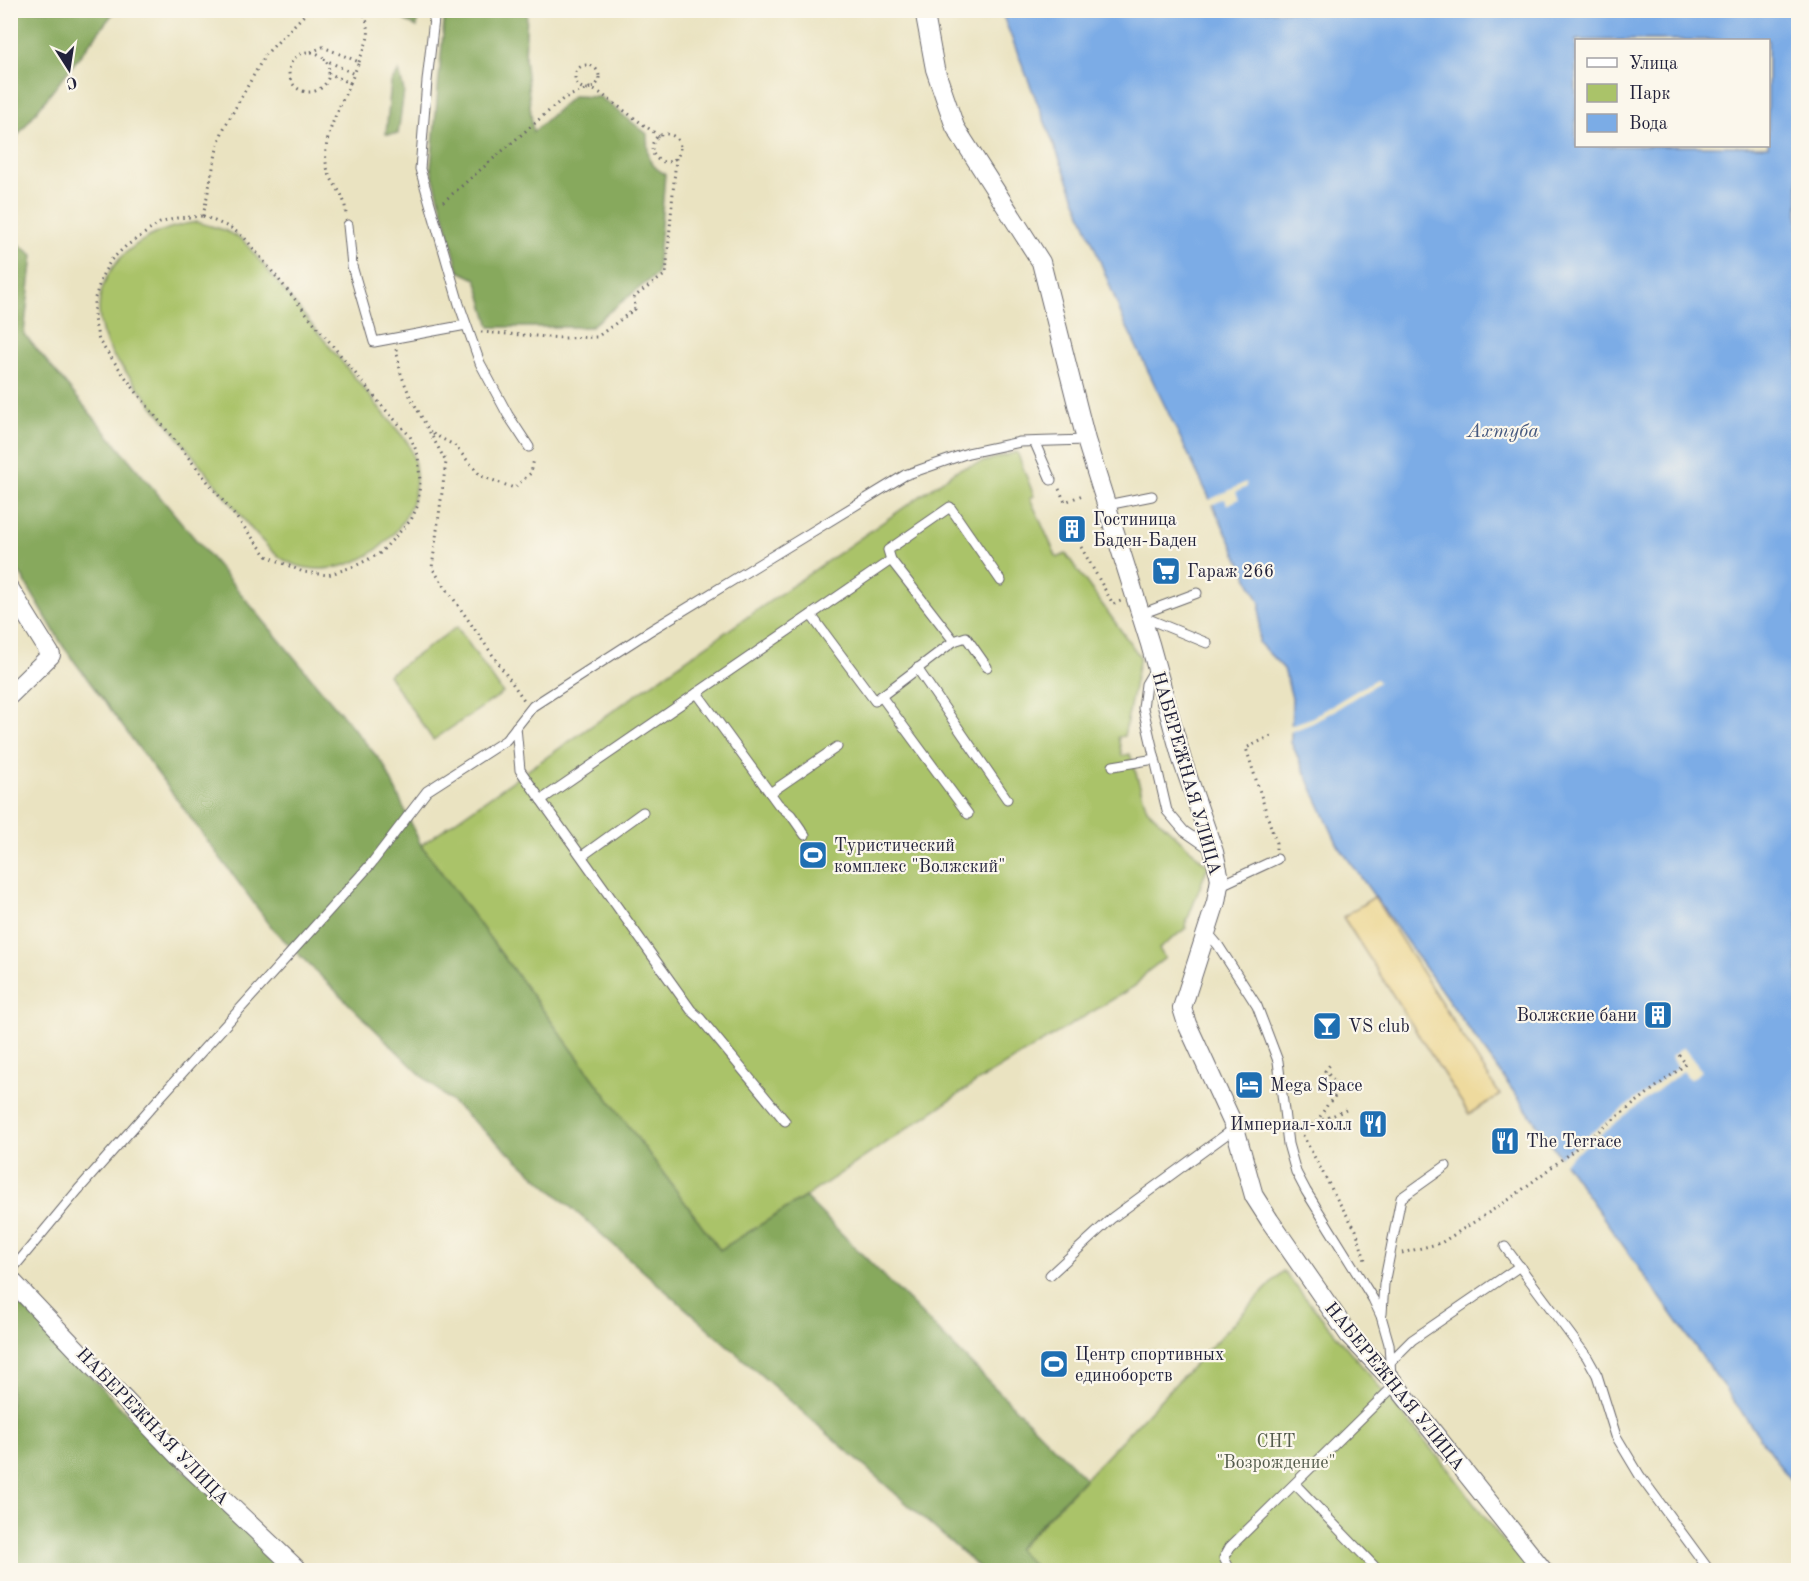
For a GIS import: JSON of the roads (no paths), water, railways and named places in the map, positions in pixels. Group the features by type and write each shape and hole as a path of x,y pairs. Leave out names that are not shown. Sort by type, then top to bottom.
{"street":[{"name":"НАБЕРЕЖНАЯ УЛИЦА","path":"923,10 935,69 955,127 1041,262 1086,440 1139,609 1182,760 1214,852 1220,879 1216,902 1182,1008 1187,1024 1235,1128 1254,1196 1349,1335 1392,1375 1543,1570"},
{"path":"10,589 51,655 10,695"},
{"name":"НАБЕРЕЖНАЯ УЛИЦА","path":"10,1279 179,1457 298,1570"}],"lane":[{"path":"435,10 420,169 467,328 480,363 508,414 530,447"},
{"path":"348,225 352,266 374,342 467,328"},
{"path":"10,1272 124,1138 371,864 427,791 506,740 533,706 905,475 968,453 1020,442 1086,440"},
{"path":"1035,443 1051,480"},
{"path":"1107,505 1152,496"},
{"path":"954,641 891,560 888,550 950,507 1001,581"},
{"path":"542,800 891,560"},
{"path":"1139,609 1197,593"},
{"path":"1139,609 1207,643"},
{"path":"811,615 875,701 954,641 966,637 987,667"},
{"path":"1156,667 1146,684 1143,708 1167,811 1184,831 1214,852"},
{"path":"917,669 1008,799"},
{"path":"697,693 778,804 791,815 805,835"},
{"path":"881,696 968,814"},
{"path":"516,727 520,770 691,1010 785,1121"},
{"path":"770,793 837,747"},
{"path":"1113,766 1155,759"},
{"path":"582,856 643,812"},
{"path":"1219,886 1276,860"},
{"path":"1207,932 1218,945 1257,1006 1278,1061 1287,1136 1296,1172 1381,1316 1389,1344 1392,1375"},
{"path":"1050,1275 1112,1218 1235,1128"},
{"path":"1381,1316 1384,1284 1401,1198 1446,1166"},
{"path":"1505,1247 1587,1357 1597,1375 1616,1436 1640,1476 1708,1570"},
{"path":"1230,1570 1224,1558 1230,1547 1295,1484 1392,1375 1412,1340 1520,1266"},
{"path":"1295,1484 1378,1570"}],"water":[{"name":"Ахтуба","path":"1001,11 1798,11 1798,1491 1338,845 1291,742 1292,698 1284,669 1259,643 1260,603 1123,319"}],"place":[{"name":"Гостиница Баден-Баден","path":"1072,529"},
{"name":"Гараж 266","path":"1166,571"},
{"name":"Туристический комплекс \"Волжский\"","path":"813,855"},
{"name":"Волжские бани","path":"1658,1015"},
{"name":"VS club","path":"1327,1026"},
{"name":"Mega Space","path":"1249,1085"},
{"name":"Империал-холл","path":"1373,1124"},
{"name":"The Terrace","path":"1505,1141"},
{"name":"Центр спортивных единоборств","path":"1054,1364"}],"park label":[{"name":"СНТ \"Возрождение\"","path":"1276,1451"}]}
